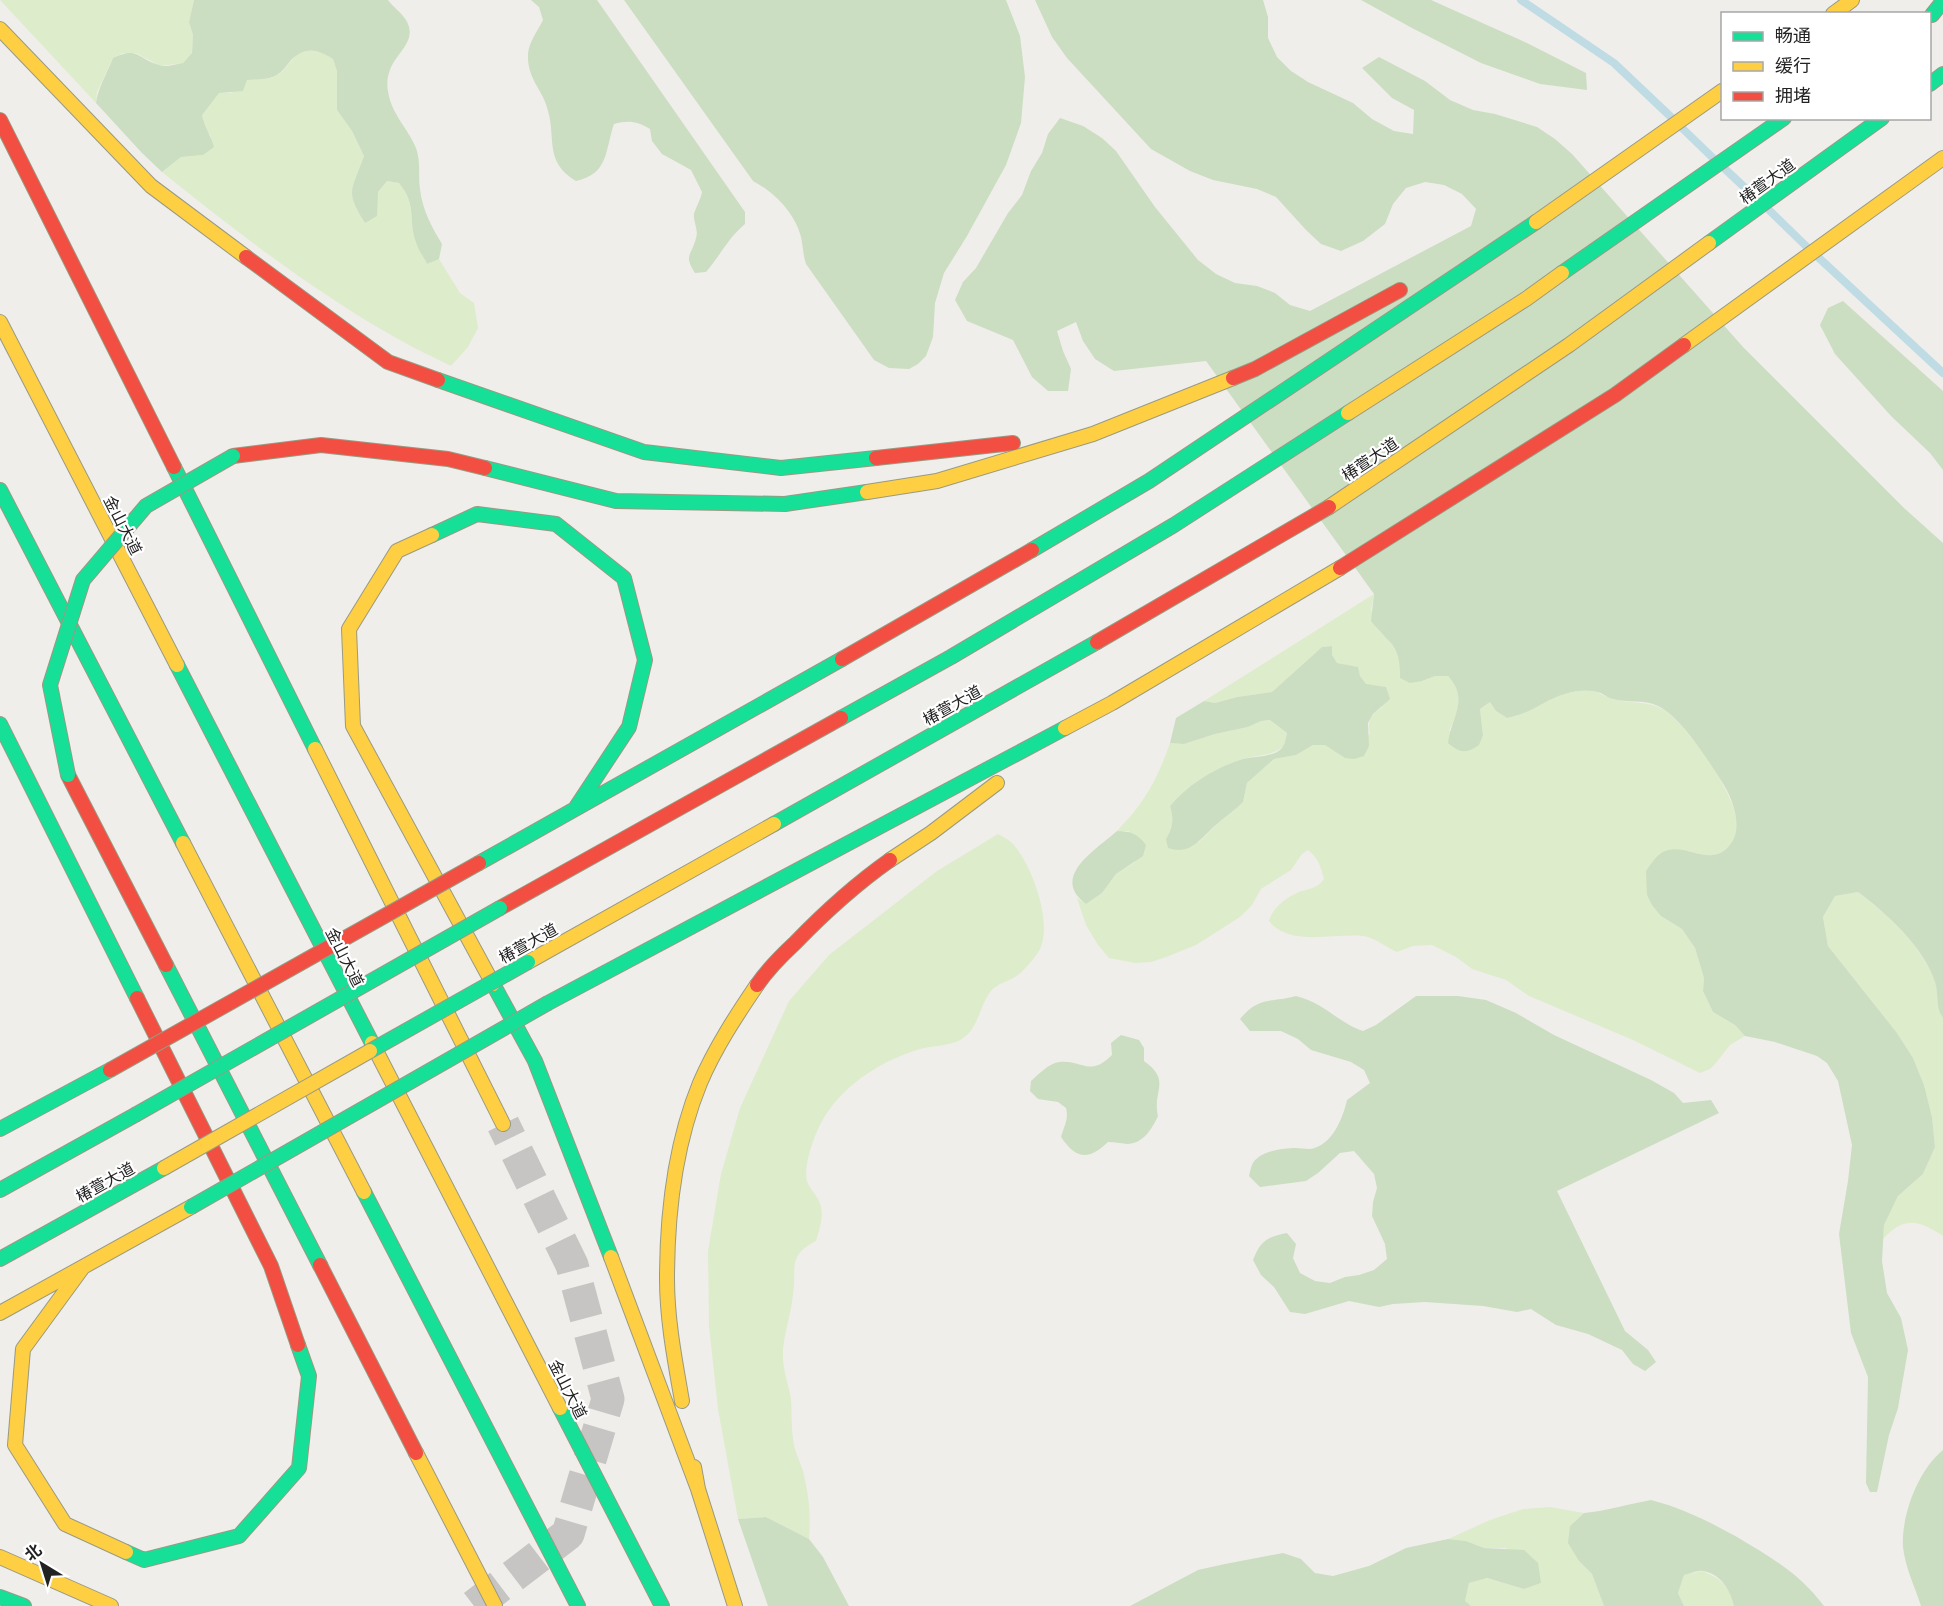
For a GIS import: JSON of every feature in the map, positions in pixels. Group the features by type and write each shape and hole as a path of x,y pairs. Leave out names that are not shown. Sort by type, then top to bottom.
{"main road":[{"path":"1836,12 1852,0"},
{"path":"1931,15 1943,3"},
{"path":"0,29 151,186 388,362 644,452 782,468 1093,434"},
{"path":"0,1129 110,1070 930,610 1149,481 1575,196 1721,93"},
{"path":"0,120 503,1124"},
{"path":"0,1190 951,657 1174,525 1526,299 1781,120"},
{"name":"椿萱大道","path":"0,1259 1080,652 1326,509 1569,345 1879,120"},
{"path":"0,1313 548,1003 1112,703 1356,558 1615,395 1943,158"},
{"path":"1451,262 1575,196"},
{"path":"495,1606 68,775 50,685 83,580 146,507 233,456 321,445 448,459 616,501 785,504 937,482 1093,434 1255,369 1410,285"},
{"name":"金山大道","path":"0,322 662,1606"},
{"path":"0,490 578,1606"},
{"path":"575,809 629,728 645,660 624,578 556,524 477,514 397,551 349,629 352,726 535,1061 657,1377 698,1489 735,1606"},
{"path":"0,724 271,1266 309,1376 299,1468 239,1536 144,1560 65,1524 15,1444 23,1349 83,1267"},
{"path":"698,1489 672,1342 667,1280 670,1214 680,1145 700,1083 728,1028 767,971 816,921 868,875 932,833 1073,724"},
{"path":"0,1557 111,1606"},
{"path":"0,1597 24,1606"}],"green space":[{"path":"0,0 194,0 189,22 193,35 192,53 183,63 160,66 136,53 123,53 113,58 97,92 96,103"},
{"path":"194,0 388,0 402,14 410,35 392,66 388,77 388,89 396,114 416,148 423,204 442,244 439,259 427,264 420,251 414,234 408,198 399,183 387,181 378,192 377,216 365,223 358,212 352,197 352,190 364,156 352,131 337,110 337,71 333,59 321,53 304,52 293,58 275,76 247,80 243,91 219,93 202,115 214,147 203,155 181,157 162,172 142,153 96,103 99,92 113,58 133,53 162,66 183,63 192,53 193,35 189,22"},
{"path":"531,0 597,0 745,212 745,224 706,272 695,273 689,258 697,235 694,214 702,192 691,170 662,154 652,141 650,129 632,122 614,124 604,160 595,173 587,178 576,181 559,166 553,149 546,103 528,63 530,45 543,20 539,7"},
{"path":"624,0 1006,0 1020,36 1025,77 1021,123 1006,165 944,273 935,303 933,337 926,356 918,364 909,369 889,368 874,360 806,264 801,237 789,212 776,197 753,181"},
{"path":"1035,0 1263,0 1268,17 1268,38 1277,57 1291,71 1308,82 1353,103 1372,119 1394,131 1413,134 1414,110 1392,98 1362,68 1379,57 1425,81 1450,100 1473,110 1537,127 1572,154 1743,347 1904,508 1943,543 1943,1018 1939,1010 1935,982 1930,969 1903,932 1880,910 1858,892 1835,896 1823,917 1828,946 1897,1033 1913,1058 1924,1085 1932,1117 1935,1147 1923,1174 1898,1196 1884,1225 1882,1261 1887,1293 1901,1318 1908,1350 1898,1408 1889,1435 1877,1492 1870,1492 1866,1483 1868,1377 1851,1333 1839,1234 1852,1145 1838,1081 1827,1063 1817,1056 1775,1042 1745,1036 1735,1025 1713,1012 1703,991 1704,978 1695,948 1682,929 1661,916 1647,895 1646,871 1662,852 1674,849 1708,855 1716,854 1732,842 1735,835 1735,812 1726,788 1685,729 1658,706 1618,700 1601,693 1583,690 1557,697 1522,714 1507,718 1496,711 1490,702 1480,709 1483,735 1479,745 1467,751 1456,749 1448,743 1458,701 1458,693 1454,685 1448,676 1435,676 1410,683 1400,678 1399,658 1396,651 1371,621 1374,594 1206,361 1114,371 1095,359 1083,341 1076,322 1057,331 1071,369 1068,391 1048,391 1032,377 1013,340 967,321 955,300 963,282 976,268 1008,213 1022,195 1031,171 1042,153 1048,134 1060,118 1083,126 1102,138 1116,151 1155,207 1198,260 1216,274 1235,283 1257,286 1275,293 1290,305 1310,311 1471,226 1476,209 1462,194 1444,185 1425,182 1406,188 1393,204 1385,224 1363,241 1341,251 1321,244 1276,197 1257,189 1213,180 1190,171 1151,149 1067,58 1052,37"},
{"path":"1361,0 1431,0 1527,43 1586,73 1587,90 1540,84 1481,63"},
{"path":"308,50 322,52 333,58 337,71 337,110 352,131 364,156 352,190 352,197 365,223 378,192 387,181 399,183 408,198 414,232 427,264 439,259 460,293 474,303 478,328 468,347 451,366 367,321 307,282 247,239 162,172 181,157 203,155 211,136 204,127 202,114 219,92 231,93 247,80 272,78 282,72 298,53"},
{"path":"1843,301 1943,391 1943,470 1930,453 1891,416 1835,354 1820,325 1828,308"},
{"path":"1374,594 1371,610 1377,629 1400,656 1400,678 1422,681 1435,676 1448,676 1457,689 1458,709 1449,731 1483,734 1480,709 1490,702 1496,711 1507,718 1519,715 1562,695 1589,690 1617,700 1654,705 1660,708 1677,721 1701,750 1724,786 1732,804 1737,820 1737,833 1729,846 1719,854 1703,855 1688,851 1647,895 1661,916 1682,929 1695,948 1704,978 1703,991 1713,1012 1735,1025 1745,1036 1730,1045 1710,1069 1700,1073 1633,1040 1529,996 1506,980 1472,969 1456,957 1432,945 1413,946 1397,952 1363,936 1300,936 1278,929 1269,921 1277,907 1290,897 1316,886 1324,879 1319,863 1308,850 1302,854 1291,870 1261,889 1252,905 1240,917 1196,945 1151,962 1135,963 1109,958 1098,945 1086,925 1077,898 1086,904 1102,893 1116,874 1135,862 1129,831 1117,831 1149,790 1170,743 1184,744 1270,720 1287,733 1284,746 1278,750 1240,760 1211,773 1193,784 1170,806 1172,823 1166,839 1199,842 1243,802 1247,783 1274,759 1296,755 1313,745 1326,745 1345,758 1370,734 1370,721 1382,707 1385,687 1366,685 1357,667 1337,663 1331,655 1331,646 1322,647 1272,692 1215,703 1204,701"},
{"path":"1332,646 1332,655 1337,663 1358,667 1360,676 1366,684 1386,687 1390,699 1373,714 1368,723 1369,746 1364,756 1354,759 1345,758 1325,745 1313,745 1296,755 1274,759 1247,783 1243,802 1196,844 1184,849 1168,848 1166,839 1172,819 1170,806 1177,798 1193,784 1221,768 1240,760 1277,752 1283,746 1287,733 1270,720 1184,744 1170,743 1176,718 1204,701 1215,703 1272,692 1322,647"},
{"path":"1117,831 1130,833 1140,838 1146,845 1143,856 1116,874 1102,893 1086,904 1076,894 1072,884 1074,874 1089,855"},
{"path":"998,834 1013,844 1034,880 1044,926 1039,951 1018,975 991,991 974,1026 964,1038 952,1043 920,1049 879,1066 843,1093 821,1122 811,1147 806,1174 808,1184 821,1206 821,1221 816,1241 801,1252 795,1263 792,1302 783,1349 784,1369 791,1399 794,1445 803,1471 808,1497 809,1539 766,1517 738,1519 718,1409 709,1326 708,1251 721,1174 740,1108 789,1001 829,955 937,871"},
{"path":"1858,892 1903,932 1921,955 1935,981 1939,1009 1943,1018 1943,1236 1926,1226 1912,1223 1898,1227 1883,1239 1884,1225 1898,1196 1923,1174 1935,1147 1932,1117 1924,1085 1913,1058 1897,1033 1828,946 1823,917 1835,896"},
{"path":"1296,996 1315,1003 1363,1031 1376,1025 1416,996 1458,996 1486,1000 1516,1013 1554,1035 1651,1080 1674,1093 1683,1103 1711,1100 1719,1113 1557,1191 1625,1331 1648,1350 1656,1362 1645,1371 1633,1364 1622,1350 1588,1334 1556,1325 1531,1309 1517,1312 1483,1306 1425,1302 1379,1307 1349,1301 1305,1314 1290,1312 1274,1287 1261,1275 1253,1260 1266,1240 1287,1233 1296,1244 1293,1258 1300,1273 1315,1281 1330,1283 1359,1275 1374,1270 1387,1259 1385,1244 1372,1216 1377,1188 1374,1174 1354,1151 1340,1153 1306,1181 1260,1187 1249,1176 1253,1163 1266,1153 1296,1148 1310,1149 1324,1143 1339,1123 1347,1100 1370,1083 1364,1070 1351,1062 1311,1050 1298,1039 1281,1031 1250,1031 1240,1019 1259,1003"},
{"path":"1121,1035 1139,1040 1144,1048 1144,1061 1157,1074 1159,1080 1158,1116 1150,1131 1138,1141 1127,1144 1108,1142 1088,1155 1077,1153 1061,1137 1067,1119 1066,1108 1058,1102 1038,1099 1030,1091 1031,1081 1055,1063 1067,1062 1091,1067 1104,1062 1112,1055 1111,1043"},
{"path":"1943,1450 1943,1606 1921,1606 1904,1554 1903,1535 1908,1508 1919,1481 1926,1469"},
{"path":"1651,1500 1706,1521 1762,1552 1795,1575 1824,1606 1734,1606 1730,1594 1720,1579 1701,1571 1684,1575 1678,1593 1684,1606 1604,1606 1592,1574 1579,1561 1568,1543 1570,1526 1584,1513"},
{"path":"1550,1507 1584,1513 1570,1526 1579,1561 1592,1574 1604,1606 1471,1606 1465,1601 1469,1583 1486,1578 1524,1589 1541,1583 1506,1548 1484,1548 1466,1541 1448,1539 1490,1520 1523,1509"},
{"path":"766,1517 809,1539 823,1557 849,1606 768,1606 738,1519"},
{"path":"1448,1539 1466,1541 1484,1548 1524,1550 1538,1563 1541,1583 1524,1589 1487,1578 1469,1583 1465,1601 1471,1606 1130,1606 1198,1570 1225,1564 1283,1553 1301,1559 1315,1573 1333,1576 1369,1566 1406,1548"},
{"path":"1702,1571 1723,1584 1734,1606 1684,1606 1678,1593 1684,1575"}],"waterway":[{"path":"1521,0 1614,63 1671,117"},
{"path":"1682,128 1714,159"},
{"path":"1725,169 1758,200"},
{"path":"1769,210 1808,248"},
{"path":"1819,258 1943,373"}],"tunnel":[{"path":"474,1606 568,1534 608,1399 572,1265 503,1124"}],"traffic: fast":[{"path":"1932,15 1943,1"},
{"path":"1931,83 1943,74"},
{"path":"1562,273 1781,120"},
{"path":"1709,243 1879,120"},
{"path":"1032,550 1149,481 1536,222"},
{"path":"438,380 644,452 781,468 876,458"},
{"path":"841,718 951,657 1174,525 1348,413"},
{"path":"68,775 50,685 83,580 146,506 233,456"},
{"path":"174,467 315,749"},
{"path":"485,468 616,501 785,504 867,492"},
{"path":"0,490 183,843"},
{"path":"432,535 477,514 556,524 624,578 645,660 629,727 575,809"},
{"path":"774,824 1097,642"},
{"path":"479,863 842,659"},
{"path":"177,665 372,1043"},
{"path":"0,724 137,998"},
{"path":"548,1003 1065,728"},
{"path":"135,1115 500,908"},
{"path":"370,1051 528,962"},
{"path":"166,965 320,1265"},
{"path":"493,984 535,1061 611,1257"},
{"path":"191,1207 548,1003"},
{"path":"0,1129 110,1070"},
{"path":"0,1190 135,1115"},
{"path":"0,1259 164,1168"},
{"path":"364,1192 578,1606"},
{"path":"126,1552 144,1560 239,1536 299,1468 309,1376 298,1345"},
{"path":"560,1408 662,1606"},
{"path":"0,1597 24,1606"}],"traffic: slow":[{"path":"1836,12 1852,0"},
{"path":"0,29 151,186 246,257"},
{"path":"1536,222 1721,92"},
{"path":"1684,345 1943,158"},
{"path":"1329,507 1569,345 1709,243"},
{"path":"1348,413 1526,299 1562,273"},
{"path":"0,322 177,665"},
{"path":"867,492 937,481 1093,434 1233,378"},
{"path":"432,535 397,551 349,629 353,726 493,984"},
{"path":"1065,728 1112,703 1340,568"},
{"path":"315,749 503,1124"},
{"path":"890,860 931,833 997,783"},
{"path":"528,962 774,824"},
{"path":"183,843 364,1192"},
{"path":"682,1401 667,1294 669,1230 674,1180 684,1130 700,1083 726,1032 757,985"},
{"path":"372,1043 560,1408"},
{"path":"164,1168 370,1051"},
{"path":"0,1313 191,1207"},
{"path":"611,1257 698,1489"},
{"path":"83,1267 23,1349 15,1445 65,1524 126,1552"},
{"path":"416,1453 495,1606"},
{"path":"694,1467 698,1489 735,1606"},
{"path":"0,1557 111,1606"}],"traffic: jam":[{"path":"0,120 174,467"},
{"path":"246,257 388,362 438,380"},
{"path":"1233,378 1255,369 1400,290"},
{"path":"1340,568 1615,395 1684,345"},
{"path":"876,458 1013,443"},
{"path":"233,456 321,445 448,459 485,468"},
{"path":"1097,642 1329,507"},
{"path":"842,659 1032,550"},
{"path":"500,908 841,718"},
{"path":"68,775 166,965"},
{"path":"757,985 780,958 829,910 890,860"},
{"path":"110,1070 479,863"},
{"path":"137,998 271,1266 298,1345"},
{"path":"320,1265 416,1453"}]}
